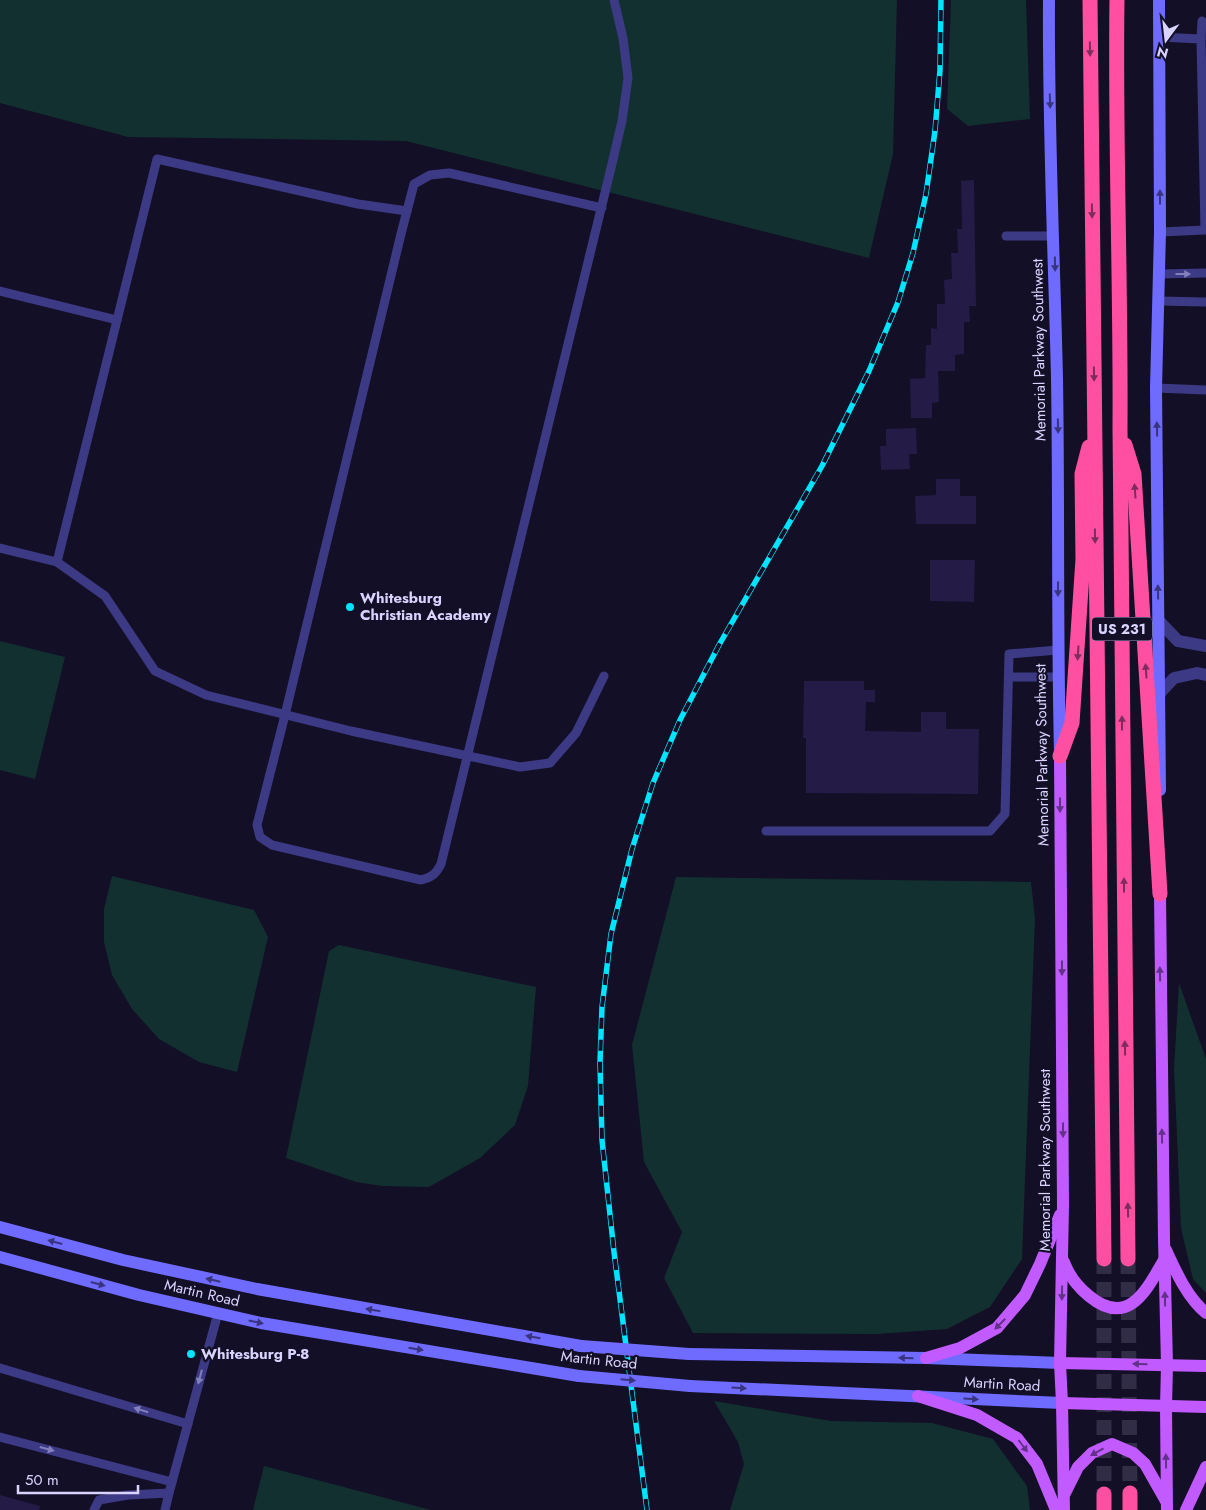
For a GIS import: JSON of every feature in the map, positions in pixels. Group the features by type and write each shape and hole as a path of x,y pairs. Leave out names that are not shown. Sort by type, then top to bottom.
{"highway":[{"name":"US 231","path":"1090,0 1104,1259"},
{"name":"US 231","path":"1117,0 1116,101 1121,353 1120,428 1128,1259"},
{"path":"1120,428 1134,474 1160,894"},
{"path":"1060,756 1072,723 1083,559 1082,474 1094,432"},
{"path":"1130,1493 1130,1510"},
{"path":"1104,1494 1104,1510"}],"main road":[{"name":"Memorial Parkway Southwest","path":"1049,0 1058,439 1058,677 1063,1205 1060,1363 1064,1510"},
{"path":"1159,0 1160,274 1156,388 1167,1507"},
{"path":"926,1358 960,1348 997,1328 1025,1295 1040,1264 1063,1205"},
{"name":"Martin Road","path":"0,1227 124,1260 257,1289 581,1346 688,1354 926,1358 1206,1366"},
{"path":"1164,1246 1181,1281 1200,1308 1206,1313"},
{"name":"Martin Road","path":"0,1257 139,1295 261,1323 579,1376 690,1386 1062,1403 1206,1407"},
{"path":"1062,1257 1068,1273 1082,1290 1096,1302 1112,1309 1124,1308 1135,1301 1148,1287 1164,1260"},
{"path":"918,1396 976,1415 1017,1438 1037,1464 1056,1510"},
{"path":"1064,1496 1078,1467 1092,1453 1112,1444 1133,1453 1145,1464 1167,1507"},
{"path":"1186,1510 1206,1467"}],"street":[{"path":"1159,621 1178,642 1206,646"},
{"path":"1160,693 1174,678 1197,673 1206,674"}],"lane":[{"path":"602,208 449,173 430,175 414,184 257,825 260,837 272,845 421,880 432,877 441,864 602,208 622,121 628,78 623,38 614,0"},
{"path":"1160,232 1205,230 1202,21"},
{"path":"1159,37 1201,39"},
{"path":"57,562 157,159 358,204 407,211"},
{"path":"1006,236 1054,236"},
{"path":"1160,274 1206,273"},
{"path":"0,291 117,320"},
{"path":"1159,301 1206,302"},
{"path":"1156,388 1206,390"},
{"path":"0,548 57,562 105,596 155,671 206,695 351,731 467,756 520,767 550,763 576,733 604,676"},
{"path":"766,831 990,831 1004,814 1009,654 1058,650"},
{"path":"1009,677 1058,677"},
{"path":"165,1510 218,1313"},
{"path":"0,1368 188,1424"},
{"path":"0,1437 172,1482"},
{"path":"94,1510 99,1500 128,1495 169,1493"}],"green space":[{"path":"0,0 897,0 893,154 869,258 406,141 128,137 0,103"},
{"path":"951,0 1026,0 1030,119 968,126 947,109"},
{"path":"0,641 65,657 35,779 0,770"},
{"path":"112,876 254,910 268,937 237,1072 199,1062 159,1039 132,1009 112,975 104,942 104,909"},
{"path":"676,877 1031,882 1035,919 1022,1259 990,1307 947,1329 877,1334 693,1333 664,1278 682,1232 644,1162 632,1045"},
{"path":"339,945 536,987 528,1086 515,1125 480,1158 429,1187 382,1186 356,1182 286,1158 329,951"},
{"path":"1179,983 1206,1059 1206,1293 1193,1279 1181,1228 1174,1069"},
{"path":"714,1401 831,1421 932,1423 993,1439 1027,1486 1030,1510 730,1510 744,1464 738,1442"},
{"path":"264,1466 431,1510 253,1510"}],"building":[{"path":"974,180 976,306 969,306 970,322 964,322 964,354 955,355 955,371 938,371 939,402 932,403 932,418 911,418 910,379 925,378 926,345 931,345 931,328 937,329 937,304 945,304 944,280 952,279 951,253 958,253 957,229 962,229 961,181"},
{"path":"916,428 917,454 909,454 910,469 881,470 880,446 886,446 886,429"},
{"path":"936,479 960,479 960,496 976,496 976,524 916,524 915,496 936,495"},
{"path":"930,560 975,560 974,602 930,601"},
{"path":"804,681 864,681 864,690 875,690 875,702 866,702 865,731 921,732 921,712 946,712 946,729 979,729 978,794 806,793 806,738 803,738"},
{"path":"0,1495 40,1506 39,1510 0,1510"}],"tunnel":[{"path":"1104,1259 1104,1494"},
{"path":"1128,1259 1130,1493"}],"railway":[{"path":"647,1510 614,1252 602,1140 600,1063 602,1007 611,934 632,849 653,783 680,720 719,645 822,466 869,371 898,302 913,253 926,194 935,131 940,70 941,0"}],"place":[{"name":"Whitesburg Christian Academy","path":"350,607"},
{"name":"Whitesburg P-8","path":"191,1354"}]}
